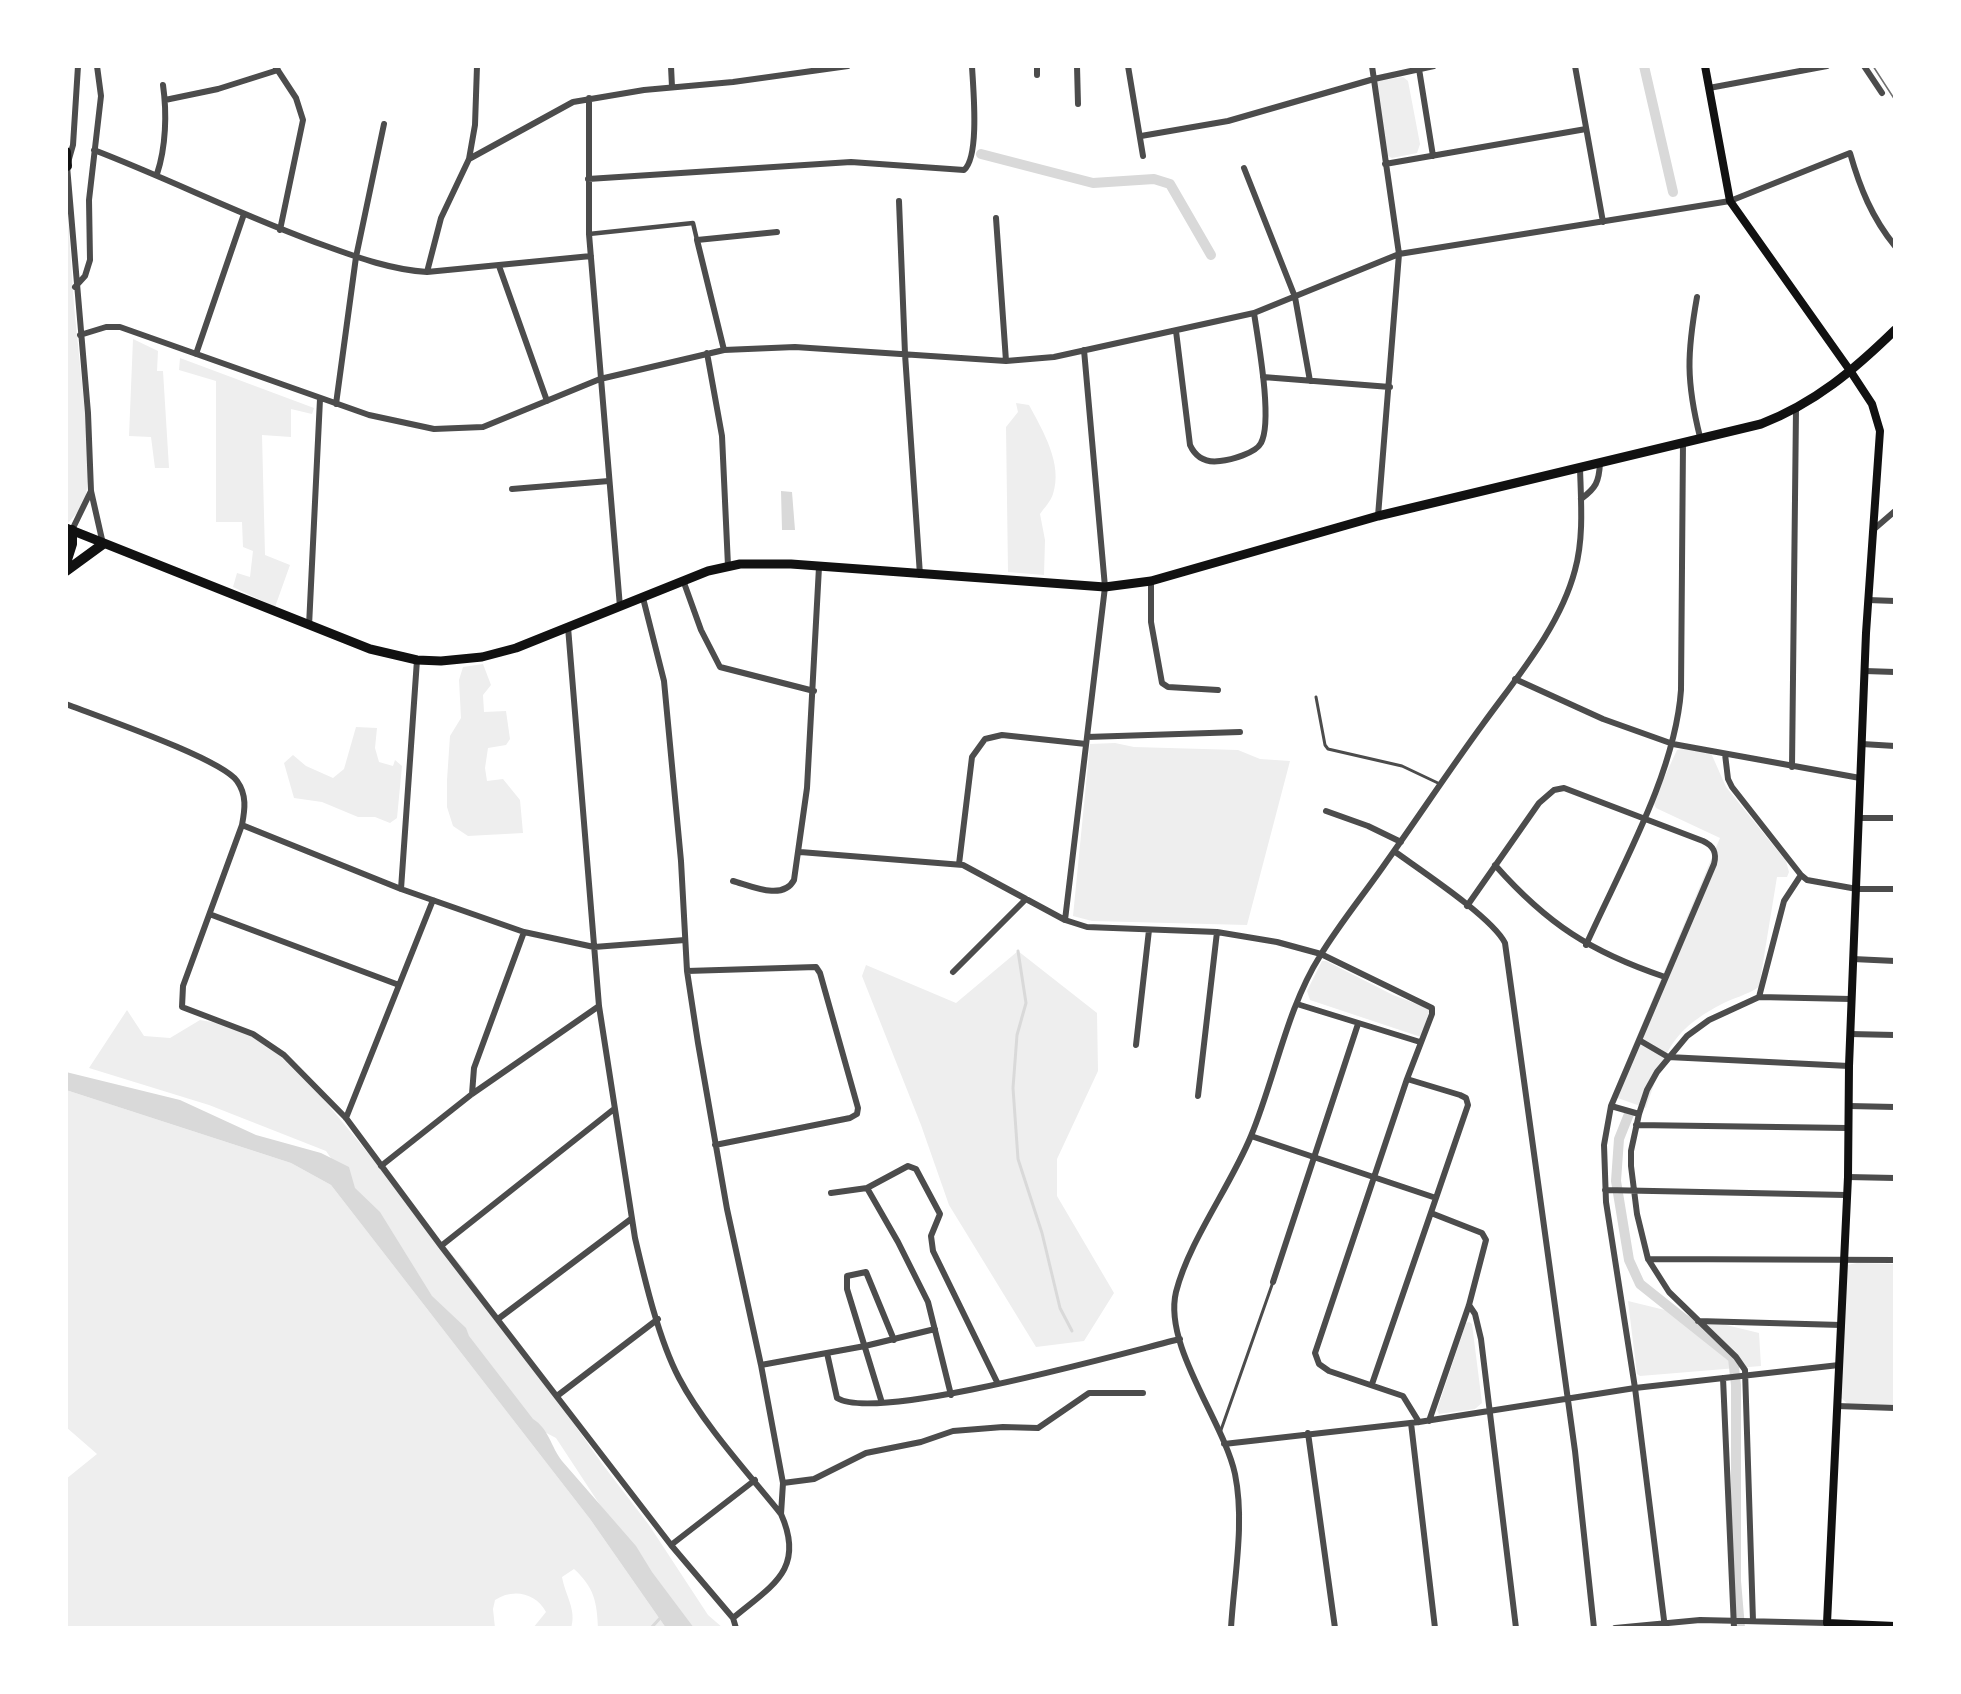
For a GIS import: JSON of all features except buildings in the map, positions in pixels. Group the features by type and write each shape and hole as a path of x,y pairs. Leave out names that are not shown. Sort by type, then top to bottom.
{"highway":[{"path":"66,152 67,166"},
{"path":"66,563 72,544 69,529"},
{"path":"66,571 103,544"}],"main road":[{"path":"1705,66 1730,201 1851,372 1872,404 1878,420 1860,778 1851,999 1848,1177 1827,1626 1895,1626"},
{"path":"69,529 309,626 395,657 417,660 462,660 501,653 643,598 683,580 729,566 771,563 1105,587 1151,581 1378,516 1761,424 1796,409 1851,372 1895,330"}],"street":[{"path":"78,66 73,145 67,166 75,287 88,413 91,491 103,544"},
{"path":"75,287 85,276 90,260 89,200 101,96 97,66"},
{"path":"427,272 441,218 469,159 475,125 477,66"},
{"path":"670,66 672,87"},
{"path":"469,159 573,102 589,98 733,82 847,66"},
{"path":"588,179 851,162 961,170 968,166 973,140 972,66"},
{"path":"1037,66 1037,75"},
{"path":"1077,66 1078,104"},
{"path":"1128,66 1143,156"},
{"path":"1372,66 1399,254 1378,516"},
{"path":"1141,136 1227,121 1374,79 1434,66"},
{"path":"1575,66 1603,222"},
{"path":"1709,88 1827,66"},
{"path":"1864,66 1882,93"},
{"path":"165,100 218,89 277,68 296,98 303,120 280,230"},
{"path":"1419,69 1433,156"},
{"path":"158,174 162,156 165,100 163,85"},
{"path":"589,98 591,147 588,179 589,234 620,607"},
{"path":"336,404 356,257 384,124"},
{"path":"1385,164 1586,129"},
{"path":"94,150 158,174 280,230 356,257 412,272 591,256"},
{"path":"80,335 116,326 336,404 410,426 459,429 498,423 600,379 724,350 795,346 1006,361 1054,357 1254,313 1399,254 1730,201 1850,153 1860,186 1874,218 1895,246"},
{"path":"1244,168 1295,297 1310,381"},
{"path":"899,201 904,354 920,575"},
{"path":"196,354 244,214"},
{"path":"996,218 1006,361"},
{"path":"589,234 693,223 724,350"},
{"path":"697,240 777,232"},
{"path":"499,266 547,401"},
{"path":"1697,297 1687,357 1690,391 1700,437"},
{"path":"1176,331 1190,445 1198,457 1204,461 1223,461 1260,445 1265,431 1263,377 1254,313"},
{"path":"1065,920 1105,587 1084,350"},
{"path":"708,353 722,436 729,566"},
{"path":"1263,377 1390,387"},
{"path":"309,626 320,399"},
{"path":"1792,767 1796,409"},
{"path":"1586,945 1673,744 1681,690 1683,442"},
{"path":"1581,499 1596,487 1599,480 1600,463"},
{"path":"1231,1628 1238,1497 1232,1461 1180,1340 1174,1310 1183,1271 1230,1184 1251,1136 1297,1004 1321,954 1553,623 1571,585 1579,555 1581,468"},
{"path":"512,489 609,481"},
{"path":"69,529 91,491"},
{"path":"1874,530 1895,511"},
{"path":"733,881 773,891 787,889 794,880 800,852 814,692 819,567"},
{"path":"683,580 701,630 720,667 814,692"},
{"path":"1151,581 1149,593 1151,622 1162,683 1168,687 1218,690"},
{"path":"643,598 664,681 681,861 687,970 715,1145 783,1483 781,1514"},
{"path":"1868,600 1895,601"},
{"path":"568,627 599,1006 631,1219 643,1272 678,1377 691,1398 781,1514 789,1536 787,1569 782,1577 733,1618"},
{"path":"401,889 417,660"},
{"path":"1865,671 1895,672"},
{"path":"1515,679 1603,719 1673,744 1860,778"},
{"path":"66,704 216,764 233,776 240,786 245,802 242,825 212,915 183,987 182,1007 219,1019 253,1034 284,1055 346,1118 441,1246 671,1545 733,1618 736,1628"},
{"path":"959,864 972,758 985,739 1002,735 1086,741 1240,732"},
{"path":"1862,744 1895,746"},
{"path":"1725,754 1728,779 1732,787 1801,875 1815,882 1857,889 1895,890"},
{"path":"1467,906 1539,803 1554,790 1564,788 1587,795 1709,844 1715,852 1714,864 1611,1106 1604,1145 1607,1190 1635,1388 1664,1625"},
{"path":"1326,811 1401,842"},
{"path":"1859,818 1895,818"},
{"path":"242,825 401,889 524,932 594,947 685,940"},
{"path":"1394,851 1499,932 1505,943 1575,1451 1594,1628"},
{"path":"800,852 959,864 990,878 1065,920 1108,929 1217,932 1277,942 1321,954 1432,1008 1432,1014 1407,1080 1376,1178 1315,1347 1316,1357 1329,1371 1403,1396 1419,1422"},
{"path":"1495,865 1543,913 1586,945 1627,964 1665,977"},
{"path":"1759,997 1784,901 1801,875"},
{"path":"953,972 1026,899"},
{"path":"346,1118 433,900"},
{"path":"212,915 399,985"},
{"path":"1136,1045 1149,930"},
{"path":"472,1094 474,1068 524,932"},
{"path":"1197,1096 1217,932"},
{"path":"1853,959 1895,961"},
{"path":"687,970 816,967 820,973 858,1111 853,1118 715,1145"},
{"path":"1751,1621 1744,1376 1736,1357 1669,1292 1648,1259 1632,1189 1631,1151 1647,1090 1668,1057 1695,1029 1759,997 1851,999"},
{"path":"1297,1004 1420,1042"},
{"path":"381,1166 472,1094 599,1006"},
{"path":"1273,1282 1358,1024"},
{"path":"1850,1034 1895,1035"},
{"path":"1639,1040 1668,1057 1849,1066"},
{"path":"1372,1384 1467,1110 1467,1100 1460,1095 1407,1080"},
{"path":"1611,1106 1639,1114"},
{"path":"1849,1106 1895,1107"},
{"path":"441,1246 614,1109"},
{"path":"1636,1125 1848,1128"},
{"path":"1251,1136 1436,1198"},
{"path":"831,1193 867,1188 906,1167 916,1169 940,1214 930,1245 997,1382"},
{"path":"1848,1177 1895,1178"},
{"path":"867,1188 916,1276 935,1329 951,1395"},
{"path":"1607,1190 1846,1195"},
{"path":"1429,1421 1469,1305 1485,1251 1486,1240 1482,1233 1431,1213"},
{"path":"498,1319 631,1219"},
{"path":"1648,1259 1895,1260"},
{"path":"882,1403 846,1281 847,1276 862,1271 869,1278 894,1340"},
{"path":"1469,1305 1475,1314 1481,1339 1516,1628"},
{"path":"557,1396 658,1318"},
{"path":"1697,1321 1841,1324"},
{"path":"761,1365 865,1346 935,1329"},
{"path":"827,1353 837,1398 846,1402 882,1403 951,1395 997,1382 1180,1340"},
{"path":"1224,1444 1429,1421 1635,1388 1839,1365"},
{"path":"1725,1378 1734,1628"},
{"path":"783,1483 814,1479 866,1453 921,1442 952,1431 1003,1427 1038,1428 1089,1393 1143,1393"},
{"path":"1837,1406 1895,1408"},
{"path":"1411,1423 1435,1628"},
{"path":"1308,1433 1335,1628"},
{"path":"671,1545 755,1480"},
{"path":"1615,1628 1733,1620 1827,1626"}],"lane":[{"path":"1316,697 1325,745 1328,749 1402,766 1440,784"},
{"path":"1219,1434 1273,1282"}],"shaded area":[{"path":"1403,77 1408,81 1420,144 1417,153 1392,158 1386,155 1375,81"},
{"path":"66,187 74,306 90,462 85,504 68,523 66,522"},
{"path":"133,339 158,351 157,371 163,371 169,468 155,468 151,437 129,436"},
{"path":"180,358 314,408 312,414 291,409 291,437 262,435 265,555 290,565 275,607 233,587 237,573 250,577 253,551 243,547 242,522 216,522 216,381 179,370"},
{"path":"1016,403 1029,405 1050,448 1055,471 1053,494 1040,514 1045,540 1044,575 1008,572 1006,427 1018,412"},
{"path":"781,491 792,492 795,530 782,530"},
{"path":"483,664 491,685 483,695 484,712 506,711 510,739 506,745 488,748 485,768 487,781 503,779 520,800 523,833 468,836 453,826 447,807 450,736 461,718 459,680 463,667"},
{"path":"356,727 377,728 375,748 379,762 393,766 395,760 402,766 397,818 390,823 375,817 358,817 322,802 294,798 284,763 293,755 306,766 333,778 344,769"},
{"path":"1115,743 1134,747 1238,750 1260,759 1290,761 1247,925 1092,921 1073,916 1090,744"},
{"path":"1677,750 1711,753 1726,787 1786,861 1789,872 1787,877 1777,877 1759,987 1702,1015 1678,1036 1664,1060 1646,1108 1612,1096 1720,838 1656,808 1653,802"},
{"path":"1018,951 1097,1013 1098,1071 1057,1159 1057,1196 1114,1293 1084,1341 1036,1347 949,1205 921,1125 862,976 866,965 956,1003"},
{"path":"1322,961 1393,995 1430,1009 1421,1037 1310,1000 1307,991"},
{"path":"127,1010 144,1036 170,1038 200,1020 230,1025 256,1038 301,1072 468,1274 603,1465 649,1525 708,1615 723,1628 688,1628 650,1581 556,1438 531,1425 418,1283 326,1151 209,1105 89,1068"},
{"path":"66,1072 180,1100 256,1135 321,1153 349,1167 355,1188 380,1212 432,1296 466,1328 469,1336 533,1419 543,1428 558,1456 636,1546 652,1572 694,1628 666,1628 590,1519 331,1185 291,1163 66,1090"},
{"path":"66,1090 291,1163 331,1185 590,1519 666,1628 598,1628 593,1595 586,1582 574,1569 562,1577 572,1609 571,1628 533,1628 546,1612 542,1606 524,1594 509,1594 495,1600 493,1609 495,1628 66,1628 66,1479 97,1454 66,1427"},
{"path":"1895,1264 1895,1406 1849,1405 1841,1398 1847,1265"},
{"path":"1628,1301 1759,1333 1761,1366 1640,1376 1637,1374"},
{"path":"1466,1323 1472,1324 1482,1403 1475,1409 1439,1414 1437,1410"}],"waterway":[{"path":"1644,66 1673,192"},
{"path":"981,154 1093,183 1154,179 1170,184 1211,255"},
{"path":"1018,951 1026,1003 1017,1035 1013,1088 1018,1159 1042,1233 1060,1308 1072,1331"},
{"path":"1629,1114 1619,1139 1616,1181 1629,1260 1640,1284 1733,1358 1736,1385 1736,1581 1740,1628"},
{"path":"651,1628 662,1616"}],"tram line":[{"path":"1873,66 1895,100"}]}
